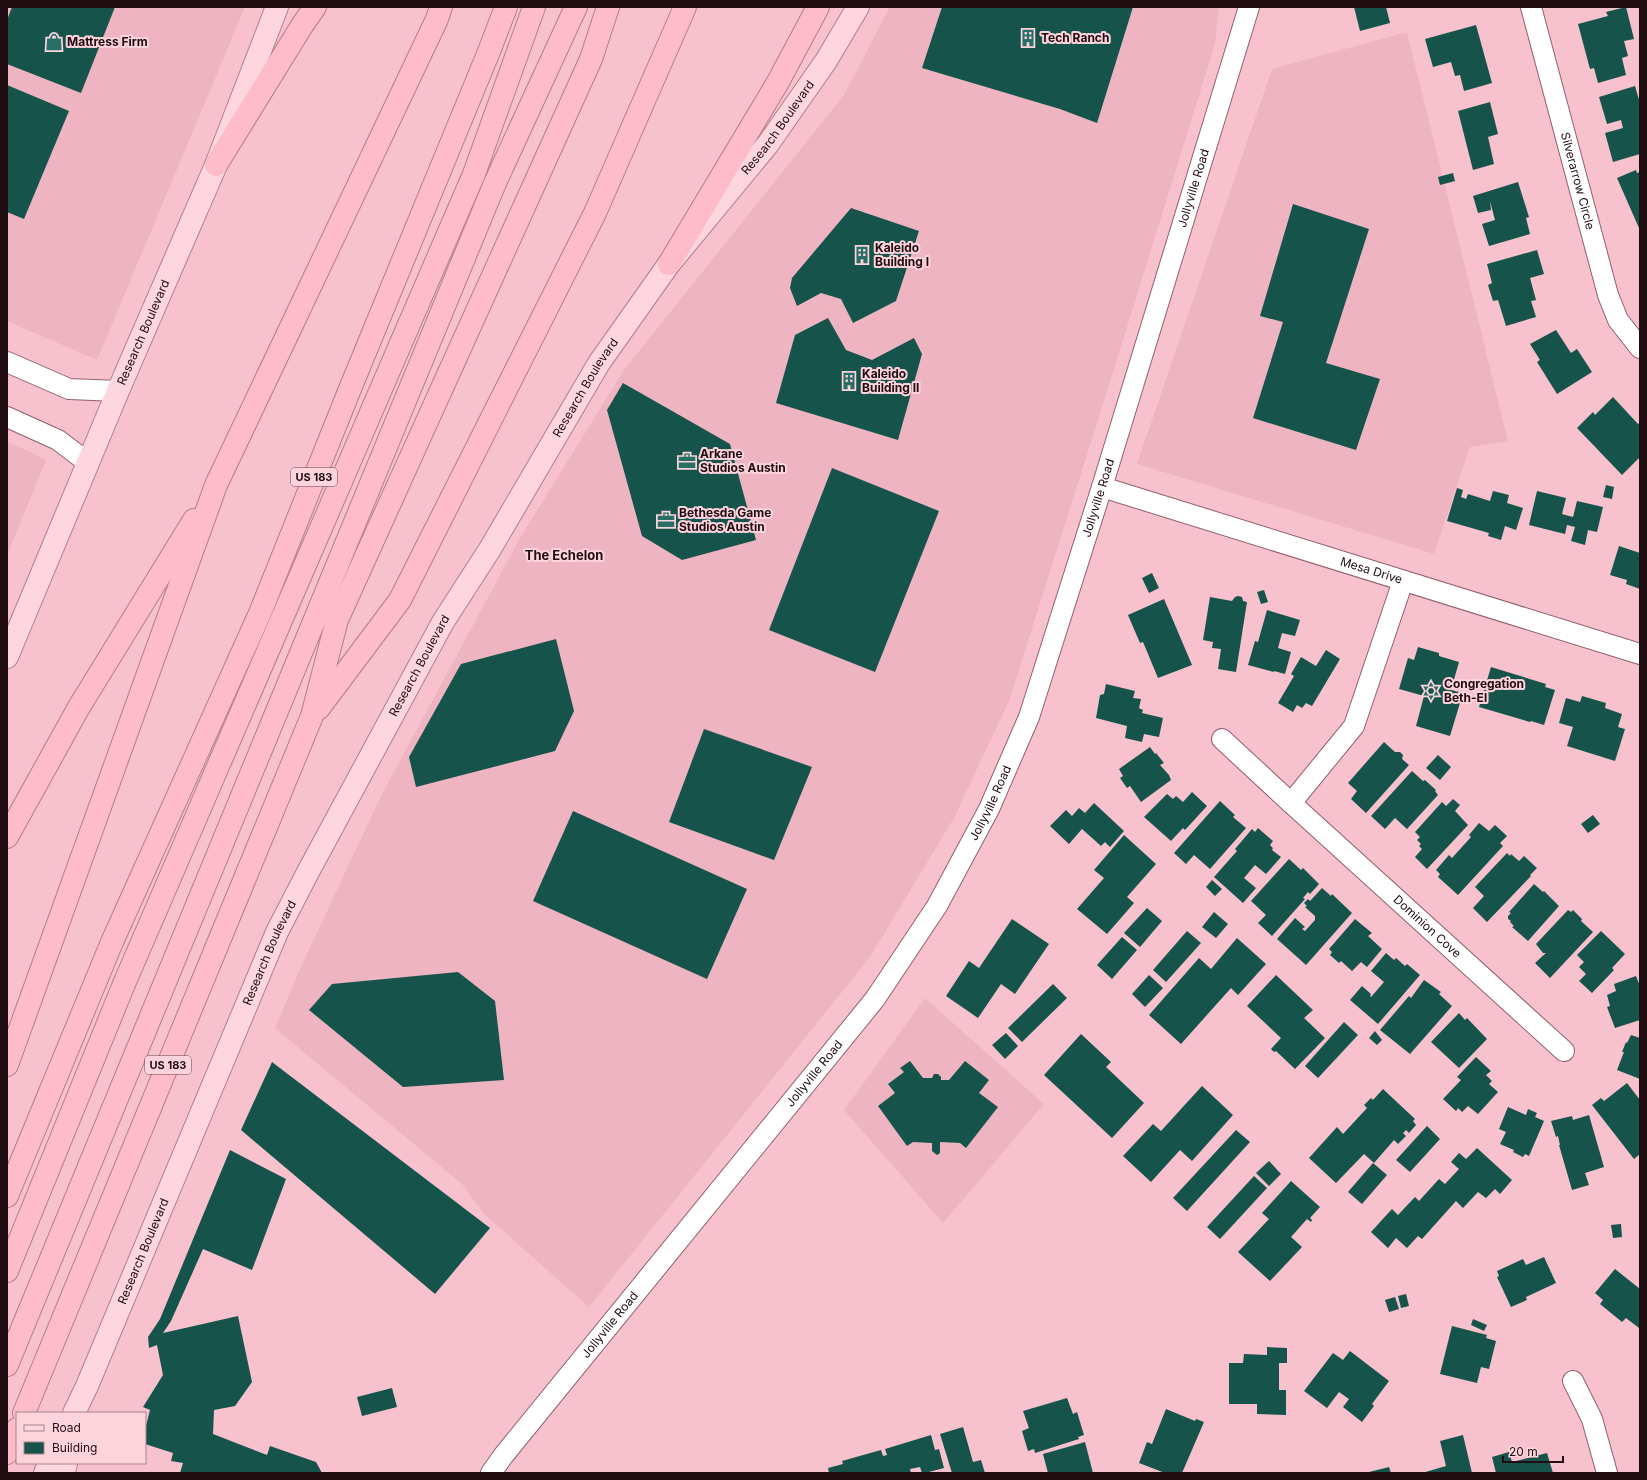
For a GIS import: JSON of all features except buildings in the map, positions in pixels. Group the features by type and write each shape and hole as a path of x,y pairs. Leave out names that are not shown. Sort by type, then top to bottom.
{"highway":[{"path":"216,165 314,7"},
{"path":"7,1065 216,485 437,19 441,7"},
{"name":"US 183","path":"7,1196 112,942 260,612 352,384 490,50 506,7"},
{"path":"474,174 521,7"},
{"path":"7,1271 127,977 474,174 534,7"},
{"path":"7,1365 495,183 561,7"},
{"path":"495,183 576,7"},
{"name":"US 183","path":"24,1412 312,716 337,620 591,59 608,7"},
{"path":"312,716 400,600 595,213 685,7"},
{"path":"669,264 778,82 818,7"},
{"path":"7,837 79,707 216,485"},
{"path":"7,1453 16,1431"}],"main road":[{"name":"Research Boulevard","path":"7,657 87,462 216,165 277,7"},
{"name":"Research Boulevard","path":"74,1412 87,1386 277,932 443,622 490,549 599,363 669,264 768,144 826,61 858,7"},
{"name":"Research Boulevard","path":"80,1412 87,1386"}],"street":[{"name":"Jollyville Road","path":"491,1473 503,1456 875,999 937,906 989,809 1029,717 1102,487 1249,7"},
{"name":"Silverarrow Circle","path":"1531,7 1608,295 1618,320 1640,348"},
{"path":"7,362 68,389 118,391"},
{"path":"7,417 58,440 87,462"},
{"name":"Mesa Drive","path":"1102,487 1640,654"},
{"path":"1291,803 1354,726 1403,581"},
{"name":"Dominion Cove","path":"1222,739 1564,1051"},
{"path":"1573,1381 1592,1419 1607,1473"}],"shaded area":[{"path":"7,7 245,7 97,360 7,321"},
{"path":"890,7 1219,7 1215,44 1009,701 954,818 870,957 589,1307 484,1214 462,1184 275,1028 299,971 381,796 520,538 624,370 844,95"},
{"path":"1407,32 1508,441 1470,447 1434,554 1137,464 1272,69"},
{"path":"7,441 46,460 7,555"},
{"path":"925,998 1044,1104 943,1223 844,1110"}],"place":[{"name":"Tech Ranch","path":"1028,38"},
{"name":"Mattress Firm","path":"54,42"},
{"name":"Kaleido Building I","path":"862,255"},
{"name":"Kaleido Building II","path":"849,381"},
{"name":"Arkane Studios Austin","path":"687,461"},
{"name":"Bethesda Game Studios Austin","path":"666,520"},
{"name":"Congregation Beth-El","path":"1431,691"}],"district":[{"name":"The Echelon","path":"564,555"}]}
